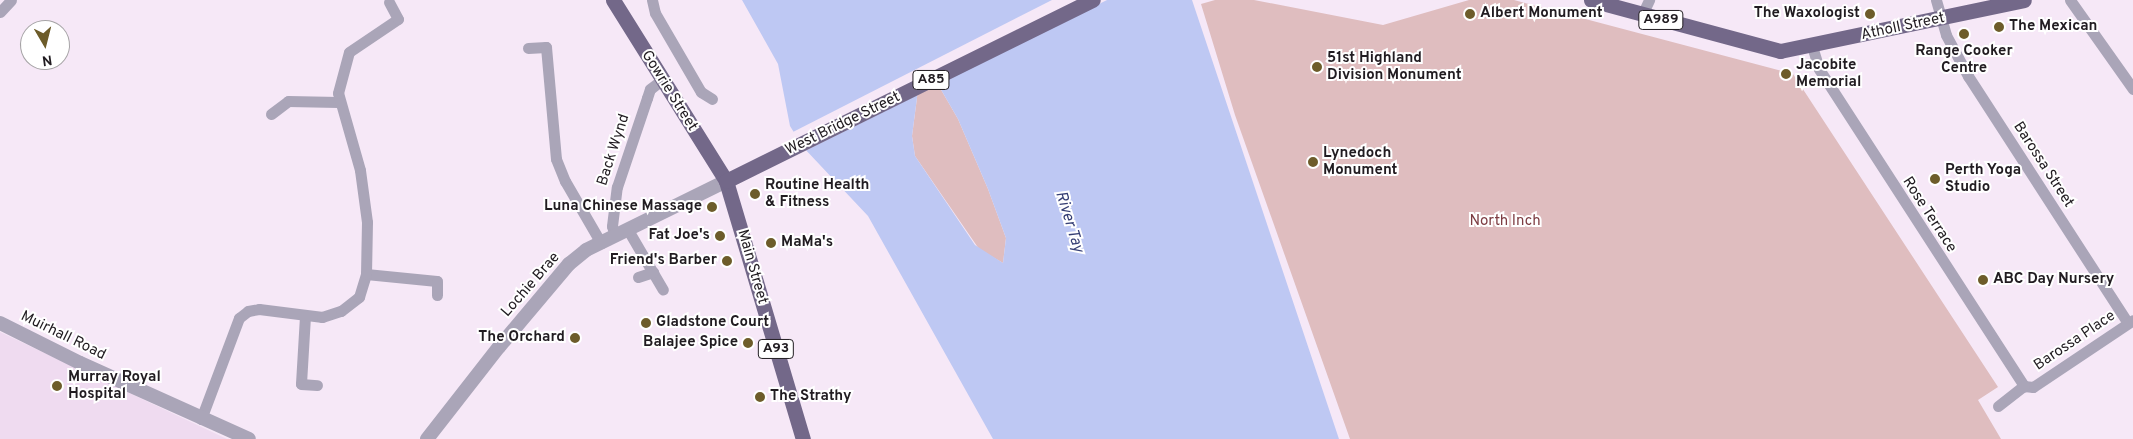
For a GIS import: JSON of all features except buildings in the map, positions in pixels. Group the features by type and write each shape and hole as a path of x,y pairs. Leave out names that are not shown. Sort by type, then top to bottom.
{"main road":[{"name":"Gowrie Street","path":"613,0 726,181"},
{"name":"West Bridge Street","path":"726,181 1093,0"},
{"name":"A989","path":"1591,0 1769,50 1812,46"},
{"name":"Atholl Street","path":"1812,46 2024,0"},
{"name":"Main Street","path":"726,181 803,439"}],"street":[{"path":"0,12 11,0"},
{"path":"652,0 655,13 701,92 712,99"},
{"path":"1642,15 1649,0"},
{"name":"Barossa Street","path":"1936,0 1940,18 1968,76 2131,322"},
{"path":"2070,0 2133,89"},
{"path":"202,418 239,318 248,311 259,309 322,317 341,311 359,297 366,274 369,248 360,170 338,102 339,81 349,52 398,19 389,2"},
{"name":"Rose Terrace","path":"1812,46 1819,69 2029,387"},
{"path":"528,48 546,47 556,159 565,181 601,242"},
{"name":"Back Wynd","path":"615,236 612,226 616,186 650,89 662,80"},
{"path":"271,114 288,101 338,102"},
{"name":"Lochie Brae","path":"427,439 569,264 601,242 726,181"},
{"path":"628,230 664,290"},
{"path":"638,277 653,272"},
{"path":"366,274 437,281 437,295"},
{"path":"305,316 302,384 317,385"},
{"name":"Barossa Place","path":"1998,406 2131,322"},
{"name":"Muirhall Road","path":"0,323 249,439"}],"shaded area":[{"name":"Murray Royal Hospital","path":"0,332 227,439 0,439"}],"green space":[{"name":"North Inch","path":"1215,0 1254,0 1383,25 1469,0 1514,0 1793,74 1998,387 1978,400 2001,439 1350,439 1235,115 1201,4"},
{"path":"936,81 958,119 988,189 1006,238 1003,263 979,249 915,156 912,136 918,90"}],"water":[{"name":"River Tay","path":"742,0 1192,0 1339,439 993,439 868,216 803,147 790,126 778,64","holes":["936,81 958,119 988,189 1006,238 1003,263 975,245 915,156 912,136 918,90"]}],"pier":[{"path":"1052,0 1107,0 803,152 791,133"}],"place":[{"name":"Albert Monument","path":"1470,14"},
{"name":"The Waxologist","path":"1870,14"},
{"name":"The Mexican","path":"1999,27"},
{"name":"Range Cooker Centre","path":"1964,34"},
{"name":"51st Highland Division Monument","path":"1317,67"},
{"name":"Jacobite Memorial","path":"1786,74"},
{"name":"Lynedoch Monument","path":"1313,162"},
{"name":"Perth Yoga Studio","path":"1935,179"},
{"name":"Routine Health & Fitness","path":"755,194"},
{"name":"Luna Chinese Massage","path":"712,207"},
{"name":"Fat Joe's","path":"720,236"},
{"name":"MaMa's","path":"771,243"},
{"name":"Friend's Barber","path":"727,261"},
{"name":"ABC Day Nursery","path":"1983,280"},
{"name":"Gladstone Court","path":"646,323"},
{"name":"The Orchard","path":"575,338"},
{"name":"Balajee Spice","path":"748,343"},
{"name":"Murray Royal Hospital","path":"57,386"},
{"name":"The Strathy","path":"760,397"}]}
